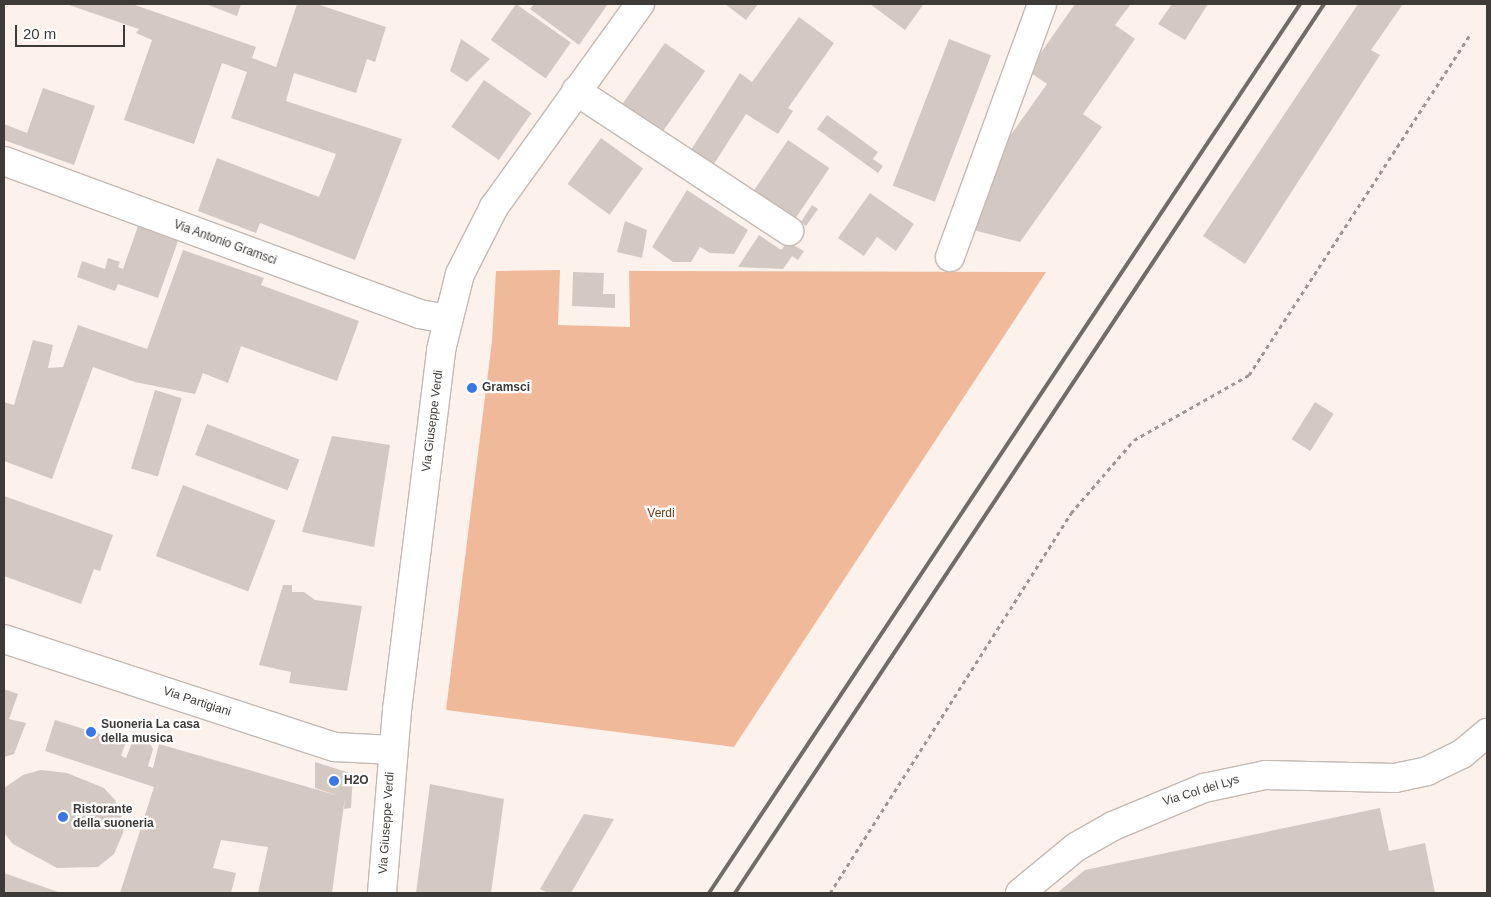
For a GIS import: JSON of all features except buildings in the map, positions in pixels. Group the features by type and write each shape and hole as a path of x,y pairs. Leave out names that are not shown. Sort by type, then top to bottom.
{"street":[{"name":"Via Giuseppe Verdi","path":"382,893 393,750 447,319 460,274 474,239 576,91 640,4"},
{"path":"950,257 1042,4"},
{"path":"576,91 789,231"},
{"name":"Via Antonio Gramsci","path":"4,161 419,314 447,319"},
{"name":"Via Partigiani","path":"4,639 334,747 393,750"},
{"name":"Via Col del Lys","path":"1020,893 1070,852 1113,826 1204,788 1266,775 1395,778 1427,771 1462,754 1487,733"}],"path":[{"path":"830,893 1071,513 1134,440 1248,375 1471,33"}],"green space":[{"name":"Verdi","path":"560,270 558,325 630,327 629,271 1046,272 734,747 446,710 492,341 496,271"}],"railway":[{"path":"709,893 1300,4"},
{"path":"735,893 1324,4"}],"place":[{"name":"Gramsci","path":"472,388"},
{"name":"Suoneria La casa della musica","path":"91,732"},
{"name":"H2O","path":"334,781"},
{"name":"Ristorante della suoneria","path":"63,817"}]}
